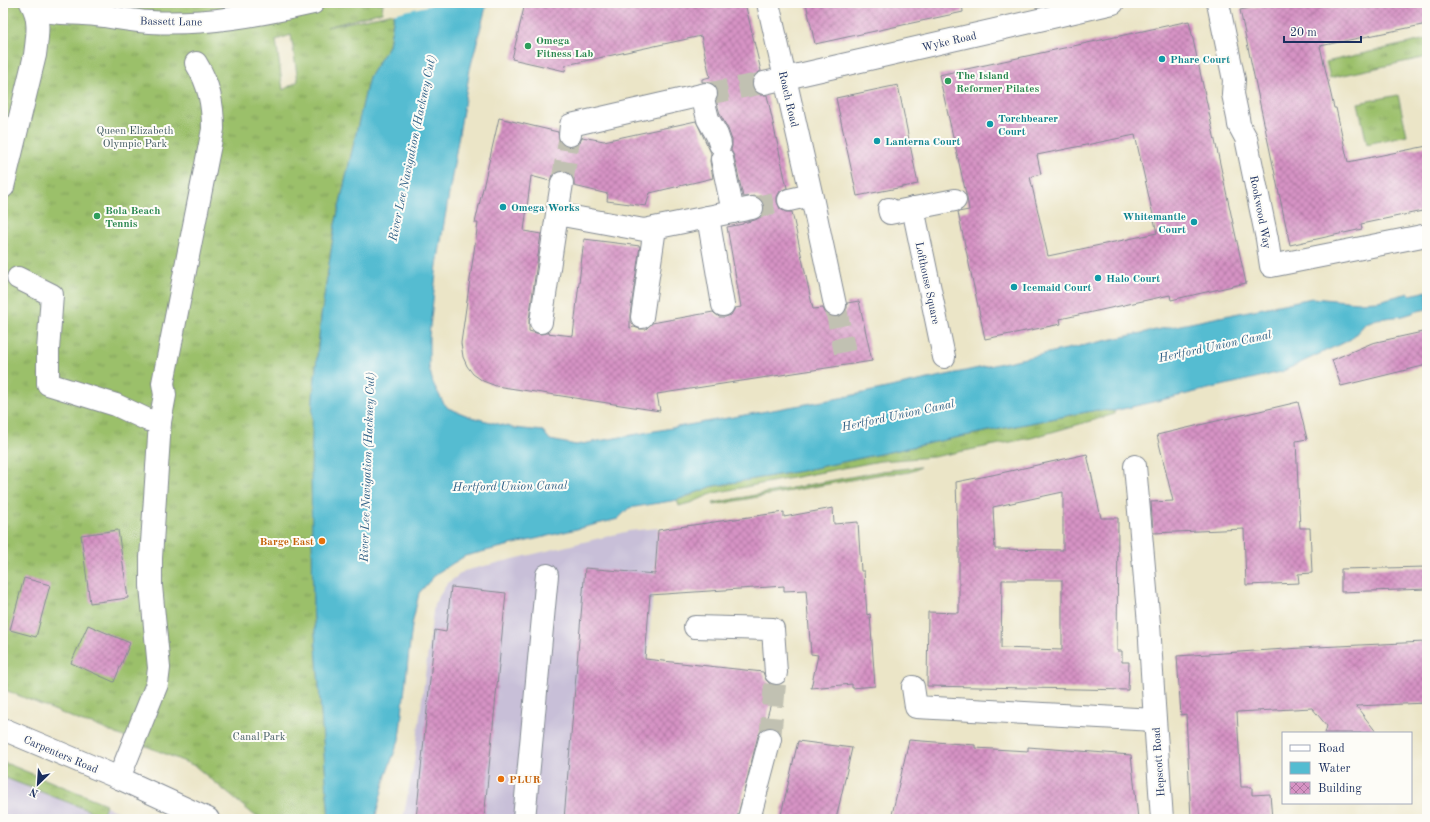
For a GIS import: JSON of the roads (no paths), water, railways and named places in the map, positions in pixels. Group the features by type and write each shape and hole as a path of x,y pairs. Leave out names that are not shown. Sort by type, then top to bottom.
{"street":[{"name":"Bassett Lane","path":"34,6 51,13 95,15 150,22 199,22 246,17 313,3"},
{"name":"Roach Road","path":"768,3 774,80 811,195 834,305"},
{"name":"Wyke Road","path":"774,80 1113,3"},
{"name":"Rookwood Way","path":"1218,3 1234,80 1233,94 1239,125 1246,138 1267,239 1271,266 1427,235"},
{"path":"3,187 33,66 38,33 34,6"},
{"path":"119,778 147,710 158,678 158,653 151,579 160,422 165,395 163,383 213,129 213,110 209,90 196,63"},
{"path":"557,214 644,230 742,210 721,152 717,135 708,119 704,95 571,125 570,135"},
{"path":"541,322 562,183"},
{"path":"789,200 811,195"},
{"path":"889,209 890,213 955,200"},
{"name":"Lofthouse Square","path":"912,208 944,357"},
{"path":"708,217 723,305"},
{"path":"642,317 655,228"},
{"path":"18,278 52,295 48,350 48,384 116,405 148,420 160,422"},
{"name":"Hepscott Road","path":"1135,466 1149,624 1162,819"},
{"path":"524,819 547,575"},
{"path":"696,627 773,629 776,673"},
{"path":"913,687 916,707 1155,712"},
{"name":"Carpenters Road","path":"3,729 119,778 208,819"},
{"path":"749,819 770,739"}],"water":[{"path":"396,3 487,3 470,69 437,265 429,336 429,367 433,383 443,402 448,408 471,417 514,428 543,431 550,440 576,445 840,398 1312,298 1357,302 1378,301 1409,293 1410,295 1427,291 1427,309 1403,316 1377,319 1366,323 1351,339 1281,372 1114,411 1097,410 949,439 801,471 713,486 677,500 629,508 618,519 465,556 437,573 419,593 412,625 399,740 386,775 375,819 329,819 313,606 311,470 313,398 321,317 335,225 369,77 389,46"}],"tunnel":[{"path":"706,94 764,83"},
{"path":"562,183 570,135"},
{"path":"752,208 789,200"},
{"path":"835,305 845,352"},
{"path":"770,739 776,673"}],"place":[{"name":"Omega Fitness Lab","path":"528,46"},
{"name":"Phare Court","path":"1162,59"},
{"name":"The Island Reformer Pilates","path":"948,81"},
{"name":"Torchbearer Court","path":"990,124"},
{"name":"Lanterna Court","path":"877,141"},
{"name":"Omega Works","path":"503,207"},
{"name":"Bola Beach Tennis","path":"97,216"},
{"name":"Whitemantle Court","path":"1194,222"},
{"name":"Halo Court","path":"1098,278"},
{"name":"Icemaid Court","path":"1014,287"},
{"name":"Barge East","path":"322,541"},
{"name":"PLUR","path":"501,779"}],"park label":[{"name":"Queen Elizabeth Olympic Park","path":"135,136"},
{"name":"Canal Park","path":"259,736"}],"water label":[{"name":"River Lee Navigation (Hackney Cut)","path":"412,148"},
{"name":"Hertford Union Canal","path":"1215,346"},
{"name":"Hertford Union Canal","path":"898,415"},
{"name":"River Lee Navigation (Hackney Cut)","path":"367,467"},
{"name":"Hertford Union Canal","path":"510,486"}]}
